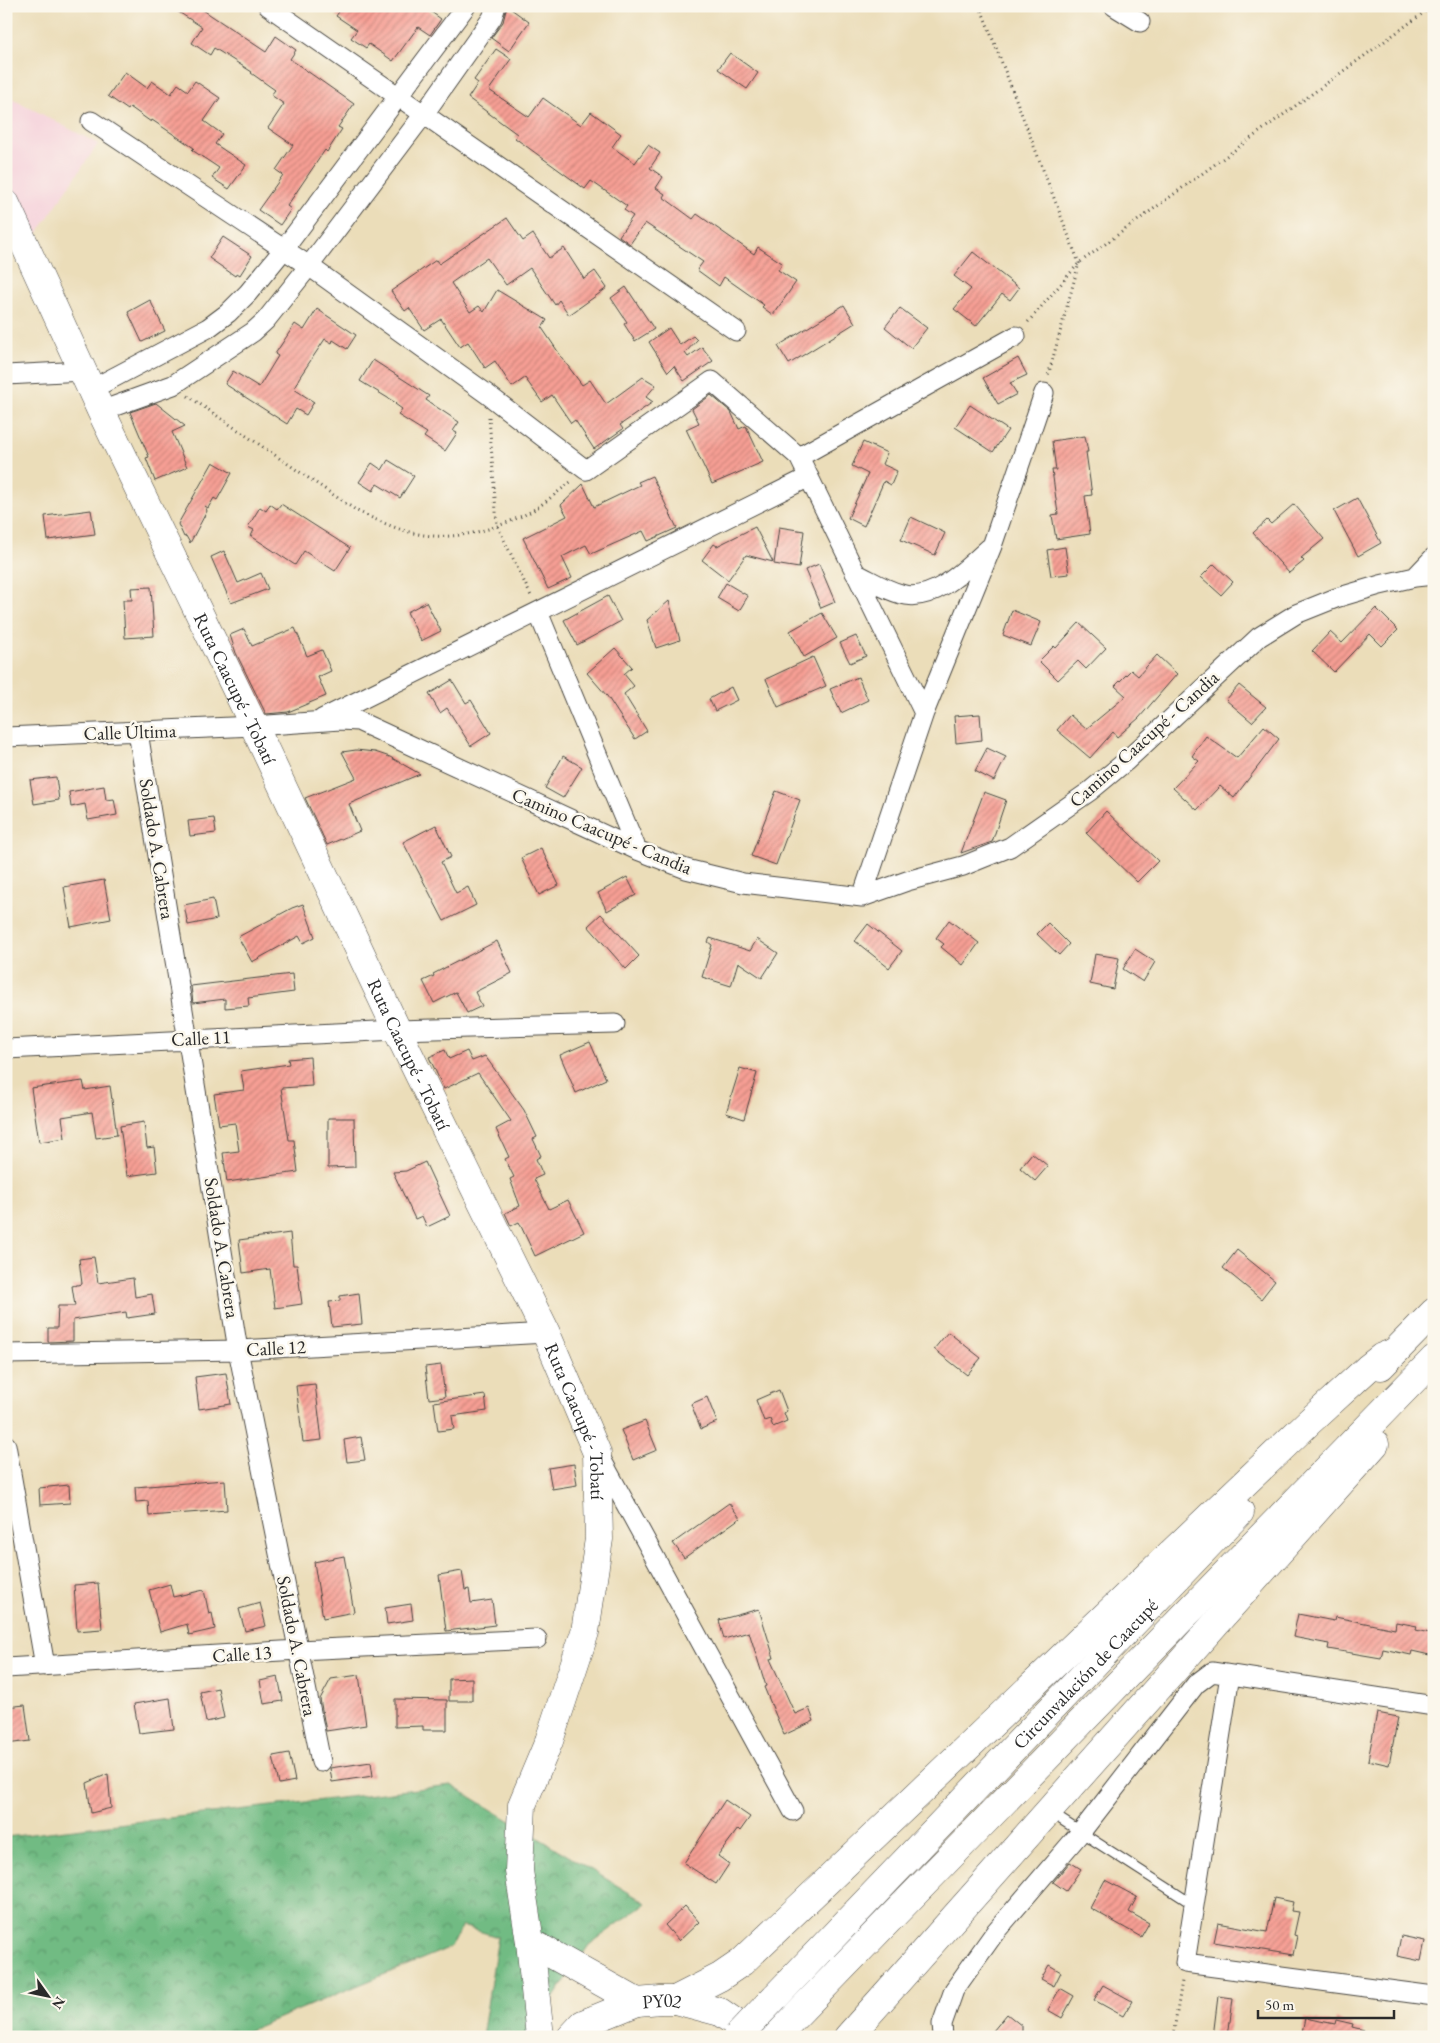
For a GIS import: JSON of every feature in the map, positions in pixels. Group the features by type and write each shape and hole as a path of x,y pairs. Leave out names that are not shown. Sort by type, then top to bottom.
{"main road":[{"name":"Ruta Caacupé - Tobatí","path":"6,204 92,390 254,726 397,1030 546,1333 597,1453 599,1539 584,1632 549,1741 522,1805 518,1870 530,1942 540,2037"},
{"name":"Circunvalación de Caacupé","path":"737,2037 1434,1312"},
{"path":"675,2000 720,1978 772,1936 861,1847 976,1740 1310,1421 1368,1368 1382,1357 1392,1354"},
{"name":"Circunvalación de Caacupé","path":"775,2037 1434,1359"},
{"path":"848,2037 1295,1532 1368,1453 1393,1423 1410,1393 1415,1378"},
{"path":"530,1942 637,2002"},
{"name":"PY02","path":"571,2037 583,2024 637,2002 675,2000 720,2012 756,2037"}],"street":[{"path":"268,6 736,331"},
{"path":"92,390 208,328 228,313 248,293 399,97 466,6"},
{"path":"1114,6 1140,22"},
{"path":"6,375 92,390 173,385 253,332 266,320 310,266 424,114 492,10"},
{"path":"92,121 310,266 487,394 586,470 712,381 799,457 924,713"},
{"path":"799,457 1016,336"},
{"path":"862,897 924,713 992,546 1044,393"},
{"path":"314,723 809,477"},
{"path":"856,573 902,595 925,594 950,582 992,546"},
{"path":"1424,576 1434,557"},
{"name":"Camino Caacupé - Candia","path":"254,726 340,720 358,722 637,850 686,869 743,883 862,897 907,881 963,866 1010,847 1053,819 1118,768 1258,637 1296,614 1336,598 1424,576"},
{"path":"538,612 637,850"},
{"name":"Calle Última","path":"6,737 254,726"},
{"name":"Soldado A. Cabrera","path":"138,732 238,1350 321,1762"},
{"name":"Calle 11","path":"6,1049 397,1030 615,1024"},
{"name":"Calle 12","path":"6,1354 238,1350 546,1333"},
{"path":"6,1445 45,1666"},
{"path":"594,1447 793,1811"},
{"name":"Calle 13","path":"6,1668 298,1650 537,1639"},
{"path":"944,2037 942,2024 954,1990 996,1931 1081,1832 1196,1684 1212,1672 1434,1706"},
{"path":"1230,1675 1185,1963 1434,1996"}],"lane":[{"path":"1049,1812 1194,1905"}],"path":[{"path":"980,6 1079,263 1044,393"},
{"path":"1016,336 1079,263 1433,6"},
{"path":"173,385 357,511 387,525 418,534 447,537 483,531 523,516 586,470"},
{"path":"487,394 497,525 538,612"},
{"path":"1173,2037 1185,1963"}],"shaded area":[{"path":"6,95 98,144 34,238 6,177"}],"green space":[{"path":"451,1785 646,1903 589,1945 542,2015 538,2037 482,2037 498,1937 462,1926 451,1947 245,2032 223,2037 6,2037 6,1837"}],"building":[{"path":"169,6 197,6 266,52 276,36 296,50 290,59 354,104 338,127 342,129 327,152 325,150 287,206 291,209 280,225 258,210 283,175 276,170 293,145 268,128 284,104 271,95 275,90 252,72 214,48 210,55 192,43 202,27"},
{"path":"343,6 423,6 441,19 430,35 418,27 393,61 369,44 366,48 351,38 357,30 336,16"},
{"path":"507,6 529,22 509,51 491,38 503,22"},
{"path":"496,49 511,59 489,90 529,117 543,98 581,125 591,112 621,134 612,147 635,163 648,145 660,153 650,168 663,177 656,188 665,194 663,197 693,219 697,214 754,254 758,247 782,263 778,270 796,282 773,315 762,307 764,305 724,277 719,286 697,270 703,262 645,223 630,244 619,236 633,216 624,210 627,206 591,181 585,189 515,138 517,134 468,98 478,83 474,80"},
{"path":"730,53 758,73 747,89 718,69"},
{"path":"125,72 147,88 152,81 171,94 178,84 188,91 195,81 220,98 204,121 222,134 215,144 246,165 229,189 212,178 219,168 192,150 194,148 152,120 151,122 130,107 128,110 108,96"},
{"path":"507,218 523,241 533,234 549,258 564,248 584,279 595,271 607,288 569,315 559,300 555,305 530,268 506,285 487,258 451,283 470,312 479,306 484,312 497,290 547,320 542,328 565,362 582,385 590,380 606,404 643,377 656,385 646,397 653,402 620,425 623,429 594,449 575,420 571,423 552,395 542,402 525,378 512,387 495,361 485,368 468,342 460,347 441,319 424,330 409,308 405,311 391,291 436,260 439,264"},
{"path":"223,237 252,256 240,275 237,273 235,276 209,258"},
{"path":"973,252 1019,288 1010,300 1002,294 976,326 954,309 971,289 954,276"},
{"path":"626,287 654,329 635,341 624,324 627,322 611,298"},
{"path":"150,300 165,331 142,342 128,312"},
{"path":"844,305 855,323 789,364 778,346"},
{"path":"900,308 927,328 911,348 885,327"},
{"path":"317,309 356,335 347,349 333,340 332,343 325,339 299,378 294,389 314,402 306,415 296,409 287,424 225,384 233,371 259,387 278,356 275,354 295,324 304,330"},
{"path":"669,328 680,345 693,336 697,340 685,353 688,357 702,347 713,361 684,381 674,366 668,372 649,342"},
{"path":"1018,358 1027,375 1010,383 1017,394 998,404 983,378"},
{"path":"373,360 429,396 426,400 459,422 453,431 457,433 445,451 424,437 427,433 398,415 402,409 396,403 360,381"},
{"path":"711,395 731,412 739,429 746,426 763,462 712,484 686,429 699,423 692,409"},
{"path":"156,403 185,426 172,432 187,467 155,481 146,458 149,457 130,412"},
{"path":"970,405 1008,430 993,452 955,427"},
{"path":"1085,436 1092,495 1085,496 1090,534 1056,539 1052,515 1058,514 1052,470 1056,470 1052,441"},
{"path":"863,442 887,453 882,464 897,471 891,485 884,481 864,526 848,518 868,474 852,466"},
{"path":"388,460 414,476 400,498 377,484 373,491 359,482 372,463 382,470"},
{"path":"213,462 232,473 217,500 214,498 208,508 205,506 207,511 190,543 186,536 184,537 178,524"},
{"path":"652,476 677,528 648,541 643,531 591,554 586,545 562,557 572,578 548,589 523,538 567,516 561,505 583,484 594,507 640,485 638,482"},
{"path":"1357,498 1381,543 1358,556 1334,511"},
{"path":"270,504 277,509 281,504 350,548 335,571 304,551 295,565 251,536 254,530 248,527 260,507 266,511"},
{"path":"1294,504 1324,539 1301,558 1304,561 1289,573 1253,533 1267,520 1271,524"},
{"path":"91,510 95,534 48,540 45,516"},
{"path":"911,517 945,533 935,555 901,540"},
{"path":"755,527 773,562 746,555 728,580 702,560 714,544 717,546"},
{"path":"779,527 804,531 799,568 774,564"},
{"path":"1065,547 1069,574 1051,576 1047,550"},
{"path":"224,551 238,583 261,573 268,589 231,603 211,557"},
{"path":"819,564 835,602 821,608 805,570"},
{"path":"1214,564 1233,582 1221,595 1201,577"},
{"path":"726,583 748,596 739,611 717,598"},
{"path":"151,587 154,636 125,638 123,600 132,600 131,588"},
{"path":"608,596 621,621 577,645 564,620"},
{"path":"669,601 680,640 656,648 647,620"},
{"path":"426,602 441,631 421,641 407,612"},
{"path":"1376,608 1398,630 1382,646 1370,634 1334,672 1312,651 1330,632 1342,643"},
{"path":"1012,610 1041,622 1031,646 1003,635"},
{"path":"822,613 837,638 804,657 790,631"},
{"path":"1079,623 1106,648 1086,669 1078,661 1058,680 1039,661 1054,646 1056,648"},
{"path":"295,628 307,656 322,650 331,671 318,677 326,696 288,712 266,714 236,653 230,635 244,629 252,646"},
{"path":"856,636 866,656 850,663 840,643"},
{"path":"615,648 632,667 624,674 634,686 624,694 647,731 635,739 607,696 587,673"},
{"path":"1157,655 1177,674 1139,718 1117,737 1113,732 1090,758 1057,730 1070,715 1086,729 1126,696 1115,686 1131,670 1138,676"},
{"path":"813,657 826,686 778,707 766,679"},
{"path":"858,677 868,700 841,713 830,689"},
{"path":"452,680 466,703 471,700 491,733 471,746 447,708 440,713 429,694"},
{"path":"1239,685 1266,707 1252,722 1226,700"},
{"path":"731,687 737,700 715,711 709,699"},
{"path":"980,714 982,740 956,743 954,716"},
{"path":"1264,726 1279,739 1234,798 1220,786 1197,810 1173,788 1199,761 1192,756 1206,736 1237,758"},
{"path":"987,748 1006,757 994,781 975,771"},
{"path":"356,750 375,752 390,757 420,774 349,804 360,831 327,845 305,798 356,778 342,752"},
{"path":"563,756 582,767 563,798 545,788"},
{"path":"56,777 59,800 34,804 30,780"},
{"path":"104,786 106,800 114,799 117,815 88,820 85,804 71,807 69,792"},
{"path":"776,791 800,800 776,865 751,856"},
{"path":"984,792 1006,800 992,842 961,853"},
{"path":"1106,811 1158,861 1137,882 1086,833"},
{"path":"214,818 216,833 190,836 188,821"},
{"path":"436,825 451,857 441,862 456,893 468,887 476,905 444,921 403,842"},
{"path":"541,848 559,885 539,895 521,858"},
{"path":"627,877 636,895 607,911 598,893"},
{"path":"104,880 111,919 71,927 64,887"},
{"path":"213,899 217,919 188,925 184,905"},
{"path":"303,904 315,937 303,943 299,936 252,962 238,937"},
{"path":"601,914 639,956 626,969 588,926"},
{"path":"949,920 979,943 963,965 941,947 944,944 936,938"},
{"path":"1048,923 1069,944 1059,955 1037,934"},
{"path":"868,924 902,951 889,968 855,941"},
{"path":"710,938 750,951 757,939 778,953 762,978 738,962 731,986 702,977 712,945 708,942"},
{"path":"497,941 512,973 475,992 482,1006 467,1013 456,992 434,1003 423,981"},
{"path":"1135,949 1155,962 1143,982 1123,969"},
{"path":"1095,954 1119,958 1113,989 1090,984"},
{"path":"292,974 294,992 248,998 249,1006 225,1008 225,999 193,1003 191,986"},
{"path":"590,1042 606,1079 576,1093 560,1055"},
{"path":"445,1050 449,1059 467,1051 472,1061 485,1056 524,1110 537,1137 533,1139 541,1156 536,1159 543,1175 534,1179 549,1209 568,1200 584,1232 535,1256 519,1222 511,1226 505,1213 520,1206 510,1179 514,1177 505,1159 509,1157 496,1129 511,1121 478,1073 444,1089 429,1057"},
{"path":"310,1057 312,1086 281,1088 289,1140 294,1140 298,1172 227,1182 223,1153 239,1151 235,1123 219,1125 214,1094 244,1090 241,1071 289,1064 288,1059"},
{"path":"740,1068 757,1073 744,1119 726,1113"},
{"path":"83,1081 85,1090 110,1086 117,1135 96,1138 92,1112 62,1117 65,1138 39,1142 31,1088"},
{"path":"328,1118 354,1118 355,1167 328,1168"},
{"path":"144,1122 147,1148 154,1147 157,1172 127,1176 120,1126"},
{"path":"1032,1153 1048,1166 1035,1181 1020,1168"},
{"path":"425,1162 450,1216 427,1227 422,1216 415,1219 393,1172 406,1171"},
{"path":"290,1233 293,1265 297,1265 302,1304 275,1308 270,1269 243,1273 239,1240"},
{"path":"1237,1250 1275,1281 1261,1299 1223,1268"},
{"path":"94,1257 98,1283 133,1278 135,1297 152,1294 155,1314 127,1318 126,1312 73,1320 73,1341 48,1342 48,1328 57,1328 58,1306 75,1306 72,1286 82,1284 79,1259"},
{"path":"359,1293 362,1324 332,1327 329,1302 340,1301 340,1296"},
{"path":"948,1332 981,1358 967,1375 934,1349"},
{"path":"441,1365 445,1397 429,1399 425,1367"},
{"path":"226,1373 231,1404 199,1409 195,1377"},
{"path":"315,1384 322,1440 303,1442 296,1386"},
{"path":"779,1390 787,1411 784,1413 787,1421 773,1427 770,1419 764,1421 756,1400"},
{"path":"485,1395 487,1411 452,1416 454,1429 438,1431 434,1402"},
{"path":"707,1397 717,1422 701,1429 691,1404"},
{"path":"645,1421 657,1450 633,1460 621,1430"},
{"path":"361,1437 365,1460 347,1462 344,1440"},
{"path":"574,1464 577,1485 552,1489 548,1468"},
{"path":"225,1480 227,1510 149,1516 148,1501 136,1502 135,1487"},
{"path":"69,1485 70,1503 40,1505 39,1488"},
{"path":"729,1503 740,1518 684,1558 673,1543"},
{"path":"344,1556 354,1612 323,1618 314,1562"},
{"path":"462,1571 465,1590 469,1589 471,1603 492,1600 495,1625 446,1631 439,1575"},
{"path":"98,1583 102,1629 77,1631 74,1585"},
{"path":"170,1584 173,1597 204,1590 209,1614 212,1613 215,1629 189,1635 187,1624 160,1632 149,1590"},
{"path":"260,1603 266,1626 245,1631 239,1609"},
{"path":"411,1604 413,1620 387,1624 385,1608"},
{"path":"759,1609 774,1658 770,1659 795,1714 809,1708 814,1721 784,1735 764,1687 766,1686 749,1632 724,1639 719,1620"},
{"path":"1298,1614 1334,1621 1335,1617 1395,1629 1396,1622 1417,1626 1416,1630 1434,1634 1434,1656 1412,1651 1411,1655 1383,1649 1381,1658 1328,1649 1329,1644 1293,1637"},
{"path":"359,1675 366,1725 326,1731 320,1699 331,1679"},
{"path":"278,1677 283,1701 264,1704 260,1681"},
{"path":"472,1678 472,1701 449,1701 449,1679"},
{"path":"218,1688 224,1718 206,1722 200,1692"},
{"path":"170,1698 174,1729 139,1733 134,1704"},
{"path":"395,1699 447,1700 447,1730 423,1730 423,1726 395,1727"},
{"path":"25,1705 30,1741 6,1744 6,1707"},
{"path":"1377,1713 1398,1717 1389,1765 1368,1760"},
{"path":"289,1753 295,1781 279,1784 273,1756"},
{"path":"371,1762 373,1776 332,1782 330,1768"},
{"path":"108,1774 111,1808 91,1813 87,1783"},
{"path":"725,1800 750,1817 740,1831 738,1829 718,1856 729,1864 716,1884 684,1863"},
{"path":"1070,1862 1081,1869 1066,1891 1053,1882"},
{"path":"1105,1880 1137,1897 1129,1912 1149,1923 1141,1937 1090,1908"},
{"path":"1274,1898 1293,1902 1291,1911 1299,1912 1294,1935 1297,1936 1293,1955 1214,1942 1218,1923 1267,1932"},
{"path":"685,1906 699,1922 679,1941 665,1925"},
{"path":"1401,1936 1425,1941 1421,1961 1397,1956"},
{"path":"1049,1965 1061,1972 1054,1986 1041,1979"},
{"path":"1103,1985 1132,2001 1123,2016 1094,2000"},
{"path":"1060,1988 1074,1996 1062,2018 1048,2010"},
{"path":"1218,1996 1233,1998 1228,2037 1213,2037"},
{"path":"1007,2014 1022,2026 1022,2031 1018,2037 988,2037"},
{"path":"1305,2018 1335,2024 1336,2020 1353,2024 1352,2027 1364,2030 1363,2037 1301,2037"}]}
